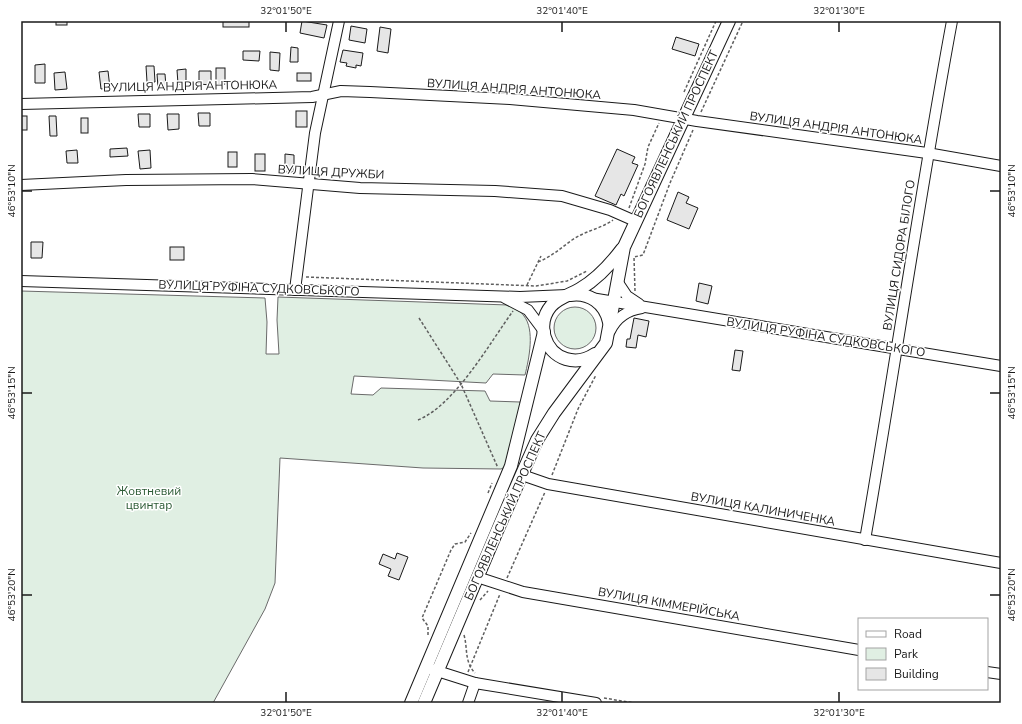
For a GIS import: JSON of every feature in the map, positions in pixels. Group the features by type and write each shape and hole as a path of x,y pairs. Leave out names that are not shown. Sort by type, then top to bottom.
{"main road":[{"name":"БОГОЯВЛЕНСЬКИЙ ПРОСПЕКТ","path":"424,703 537,440 595,354 603,347 609,327 617,281 631,219 678,116 729,21"},
{"name":"БОГОЯВЛЕНСЬКИЙ ПРОСПЕКТ","path":"411,703 511,466 518,445 544,331 545,316 550,307 557,300 569,295 600,275 624,247"},
{"name":"ВУЛИЦЯ РУФІНА СУДКОВСЬКОГО","path":"569,295 580,295 591,298"},
{"path":"591,298 602,306 609,327"},
{"path":"544,331 551,348 566,359 584,360 595,354"}],"street":[{"path":"295,290 308,184 323,94 339,21"},
{"name":"ВУЛИЦЯ СИДОРА БІЛОГО","path":"865,540 898,349 927,154 952,21"},
{"name":"ВУЛИЦЯ АНДРІЯ АНТОНЮКА","path":"21,104 312,97 341,91 510,99 634,110 678,116 796,136 1001,166"},
{"name":"ВУЛИЦЯ ДРУЖБИ","path":"21,185 126,180 189,179 225,181 252,179 360,188 495,191 562,196 631,219"},
{"name":"ВУЛИЦЯ РУФІНА СУДКОВСЬКОГО","path":"21,281 498,296 519,300 569,295"},
{"name":"ВУЛИЦЯ РУФІНА СУДКОВСЬКОГО","path":"617,281 622,289 631,298 650,308"},
{"name":"ВУЛИЦЯ РУФІНА СУДКОВСЬКОГО","path":"591,298 1001,366"},
{"name":"ВУЛИЦЯ РУФІНА СУДКОВСЬКОГО","path":"519,300 544,331"},
{"name":"ВУЛИЦЯ РУФІНА СУДКОВСЬКОГО","path":"609,327 626,313 638,309 650,308"},
{"name":"ВУЛИЦЯ КАЛИНИЧЕНКА","path":"522,475 548,484 1001,563"},
{"name":"ВУЛИЦЯ КІММЕРІЙСЬКА","path":"477,577 503,587 523,592 858,650"},
{"path":"426,667 437,672 472,679 596,700"},
{"path":"988,672 1001,674"},
{"path":"468,703 472,679"}],"path":[{"path":"682,96 716,21"},
{"path":"538,262 548,258 573,239 601,228 614,219 631,219 651,141 659,124 678,116"},
{"path":"418,420 428,416 445,402 461,384 519,300 541,256"},
{"path":"296,277 520,284 526,286 567,281 591,268"},
{"path":"419,318 461,384 499,471"},
{"path":"478,602 488,590 503,587"},
{"path":"472,679 470,667 503,587"},
{"path":"463,633 472,679"},
{"path":"596,700 634,703"}],"green space":[{"name":"Жовтневий цвинтар","path":"21,291 265,298 267,322 266,354 279,354 277,320 278,297 508,305 517,309 522,314 529,329 530,345 525,375 493,374 486,383 354,376 351,394 373,395 381,388 485,391 490,401 520,402 522,406 505,467 501,469 423,468 280,458 275,583 265,609 213,703 21,703"},
{"path":"571,307 579,307 590,313 596,324 596,332 590,343 579,349 571,349 560,343 554,332 554,324 560,313"}],"building":[{"path":"56,21 67,21 67,25 56,25"},
{"path":"223,21 249,21 249,27 223,27"},
{"path":"302,21 327,25 324,38 300,33"},
{"path":"351,26 367,29 365,43 349,40"},
{"path":"380,27 391,29 388,53 377,51"},
{"path":"676,37 699,44 695,56 672,49"},
{"path":"291,47 298,48 298,62 290,62"},
{"path":"343,50 363,53 361,66 356,65 356,68 346,66 347,63 340,62"},
{"path":"243,51 260,51 259,61 243,60"},
{"path":"270,52 280,53 279,71 270,70"},
{"path":"45,64 45,83 35,83 35,65"},
{"path":"146,66 154,66 155,82 147,82"},
{"path":"216,68 225,68 225,84 216,84"},
{"path":"186,69 186,84 178,84 177,70"},
{"path":"108,71 110,88 101,89 99,72"},
{"path":"199,71 211,71 211,85 199,84"},
{"path":"65,72 67,89 55,90 54,73"},
{"path":"297,73 311,73 311,81 297,81"},
{"path":"157,74 165,74 166,87 158,87"},
{"path":"296,111 307,111 307,127 296,127"},
{"path":"198,113 210,113 210,126 199,126"},
{"path":"138,114 150,114 150,127 139,127"},
{"path":"167,114 179,114 179,129 168,130"},
{"path":"21,116 27,116 27,130 21,130"},
{"path":"49,116 56,116 57,136 50,136"},
{"path":"81,118 88,118 88,133 81,133"},
{"path":"127,148 128,156 110,157 110,149"},
{"path":"617,149 635,157 632,163 638,165 624,196 621,194 616,205 595,196"},
{"path":"77,150 78,163 67,163 66,151"},
{"path":"150,150 151,168 140,169 138,151"},
{"path":"228,152 237,152 237,167 228,167"},
{"path":"255,154 265,154 265,171 255,171"},
{"path":"285,154 294,155 294,172 285,172"},
{"path":"678,192 689,197 686,203 698,208 689,229 667,220"},
{"path":"31,242 43,242 42,258 31,258"},
{"path":"170,247 184,247 184,260 170,260"},
{"path":"699,283 712,286 708,304 696,301"},
{"path":"634,318 649,321 646,337 638,335 636,348 626,347 627,339 630,339"},
{"path":"735,350 743,351 740,371 732,370"},
{"path":"397,553 408,557 399,580 388,576 391,569 379,564 383,554 395,559"}]}
